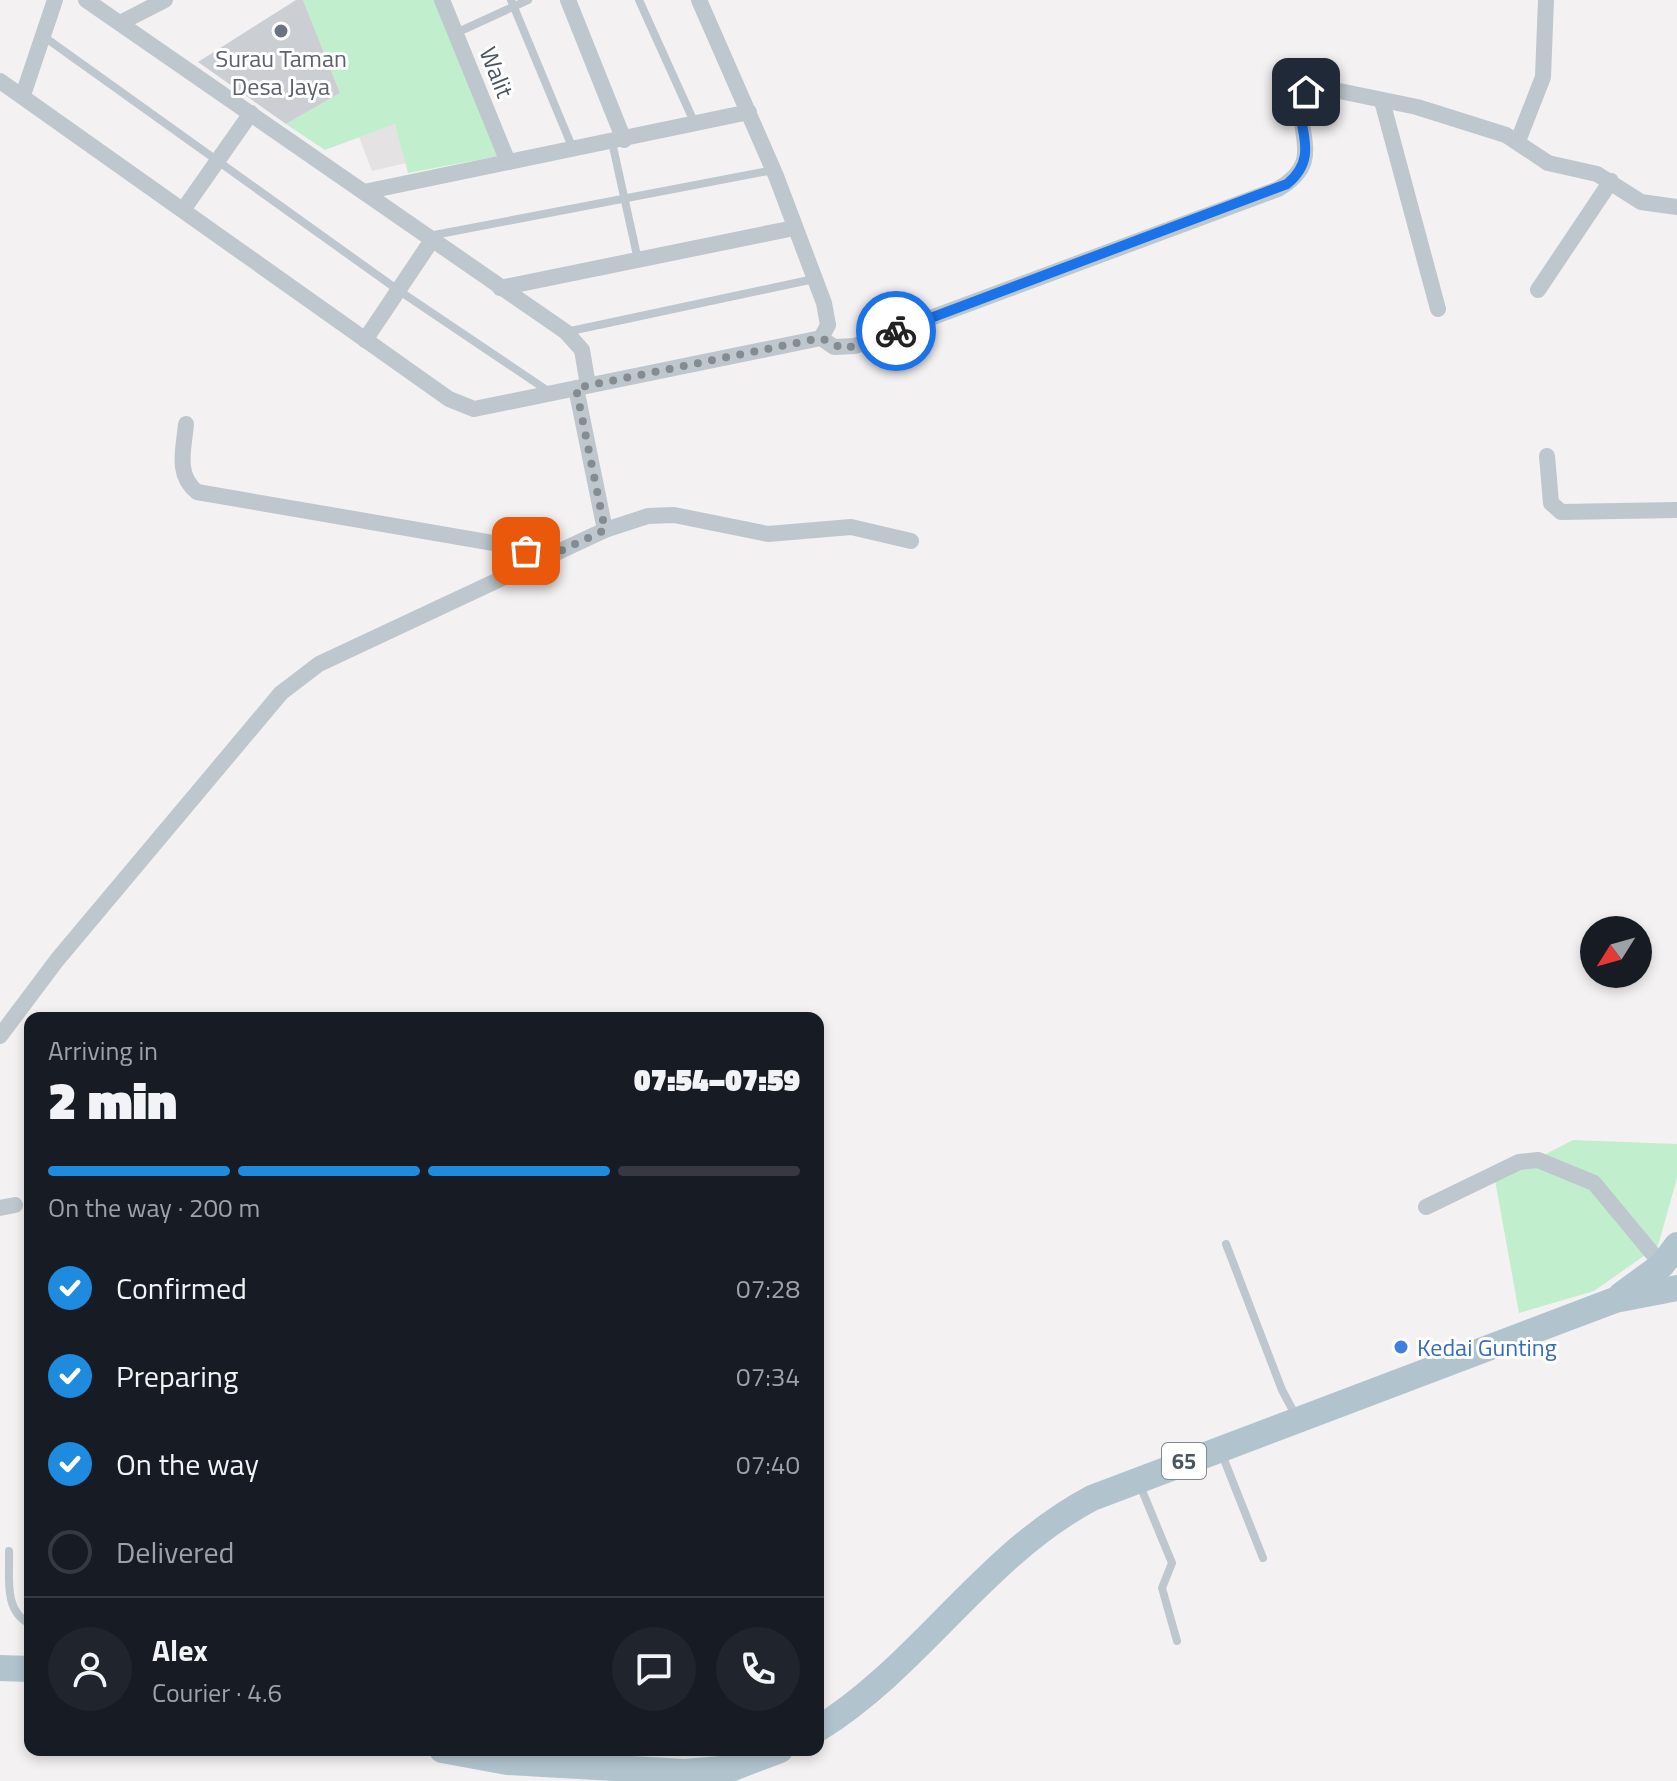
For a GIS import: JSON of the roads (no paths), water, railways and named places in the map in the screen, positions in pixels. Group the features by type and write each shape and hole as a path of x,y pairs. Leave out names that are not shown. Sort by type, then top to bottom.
{"main road":[{"name":"65","path":"1615,1300 1669,1255"},
{"name":"65","path":"824,1724 882,1679 1001,1562 1069,1510 1137,1478 1615,1300 1677,1288"},
{"path":"0,1668 24,1669"},
{"path":"474,1756 507,1762 558,1758 685,1772 733,1768 750,1756"}],"street":[{"path":"23,95 55,0"},
{"path":"120,23 165,0"},
{"name":"Walit","path":"442,0 508,162"},
{"path":"568,0 618,141"},
{"path":"699,0 774,170 827,314 828,325 821,338"},
{"path":"1518,141 1543,77 1546,0"},
{"path":"95,2 120,23 566,332 582,350 582,386 605,530"},
{"path":"0,81 449,399 474,409 821,338 834,347 855,346 1278,189 1294,178 1308,148 1301,105 1306,92 1320,87 1417,107 1518,141 1548,163 1597,174 1641,202 1677,207"},
{"path":"1382,101 1438,309"},
{"path":"364,192 749,112"},
{"path":"183,210 251,113"},
{"path":"1538,290 1611,181"},
{"path":"500,288 794,228"},
{"path":"365,340 430,238"},
{"path":"186,424 182,470 184,479 197,492 517,547 537,562"},
{"path":"1547,456 1551,503 1561,512 1677,510"},
{"path":"0,1036 57,960 281,693 319,664 605,530 648,516 674,515 768,534 851,527 911,541"},
{"path":"1426,1207 1519,1162 1538,1160 1577,1173 1594,1183 1669,1255"}],"lane":[{"path":"455,33 513,3 528,0"},
{"path":"639,0 695,124"},
{"path":"513,3 574,150"},
{"path":"43,36 398,290 551,393"},
{"path":"618,141 638,260"},
{"path":"430,238 625,197 774,170"},
{"path":"566,332 814,279"},
{"path":"1226,1244 1282,1390 1297,1419"},
{"path":"1219,1448 1263,1558"},
{"path":"1137,1478 1172,1563 1162,1588 1177,1641"},
{"path":"9,1551 11,1607 24,1621"}],"place":[{"name":"Surau Taman Desa Jaya","path":"281,31"},
{"name":"Kedai Gunting","path":"1401,1347"}]}
